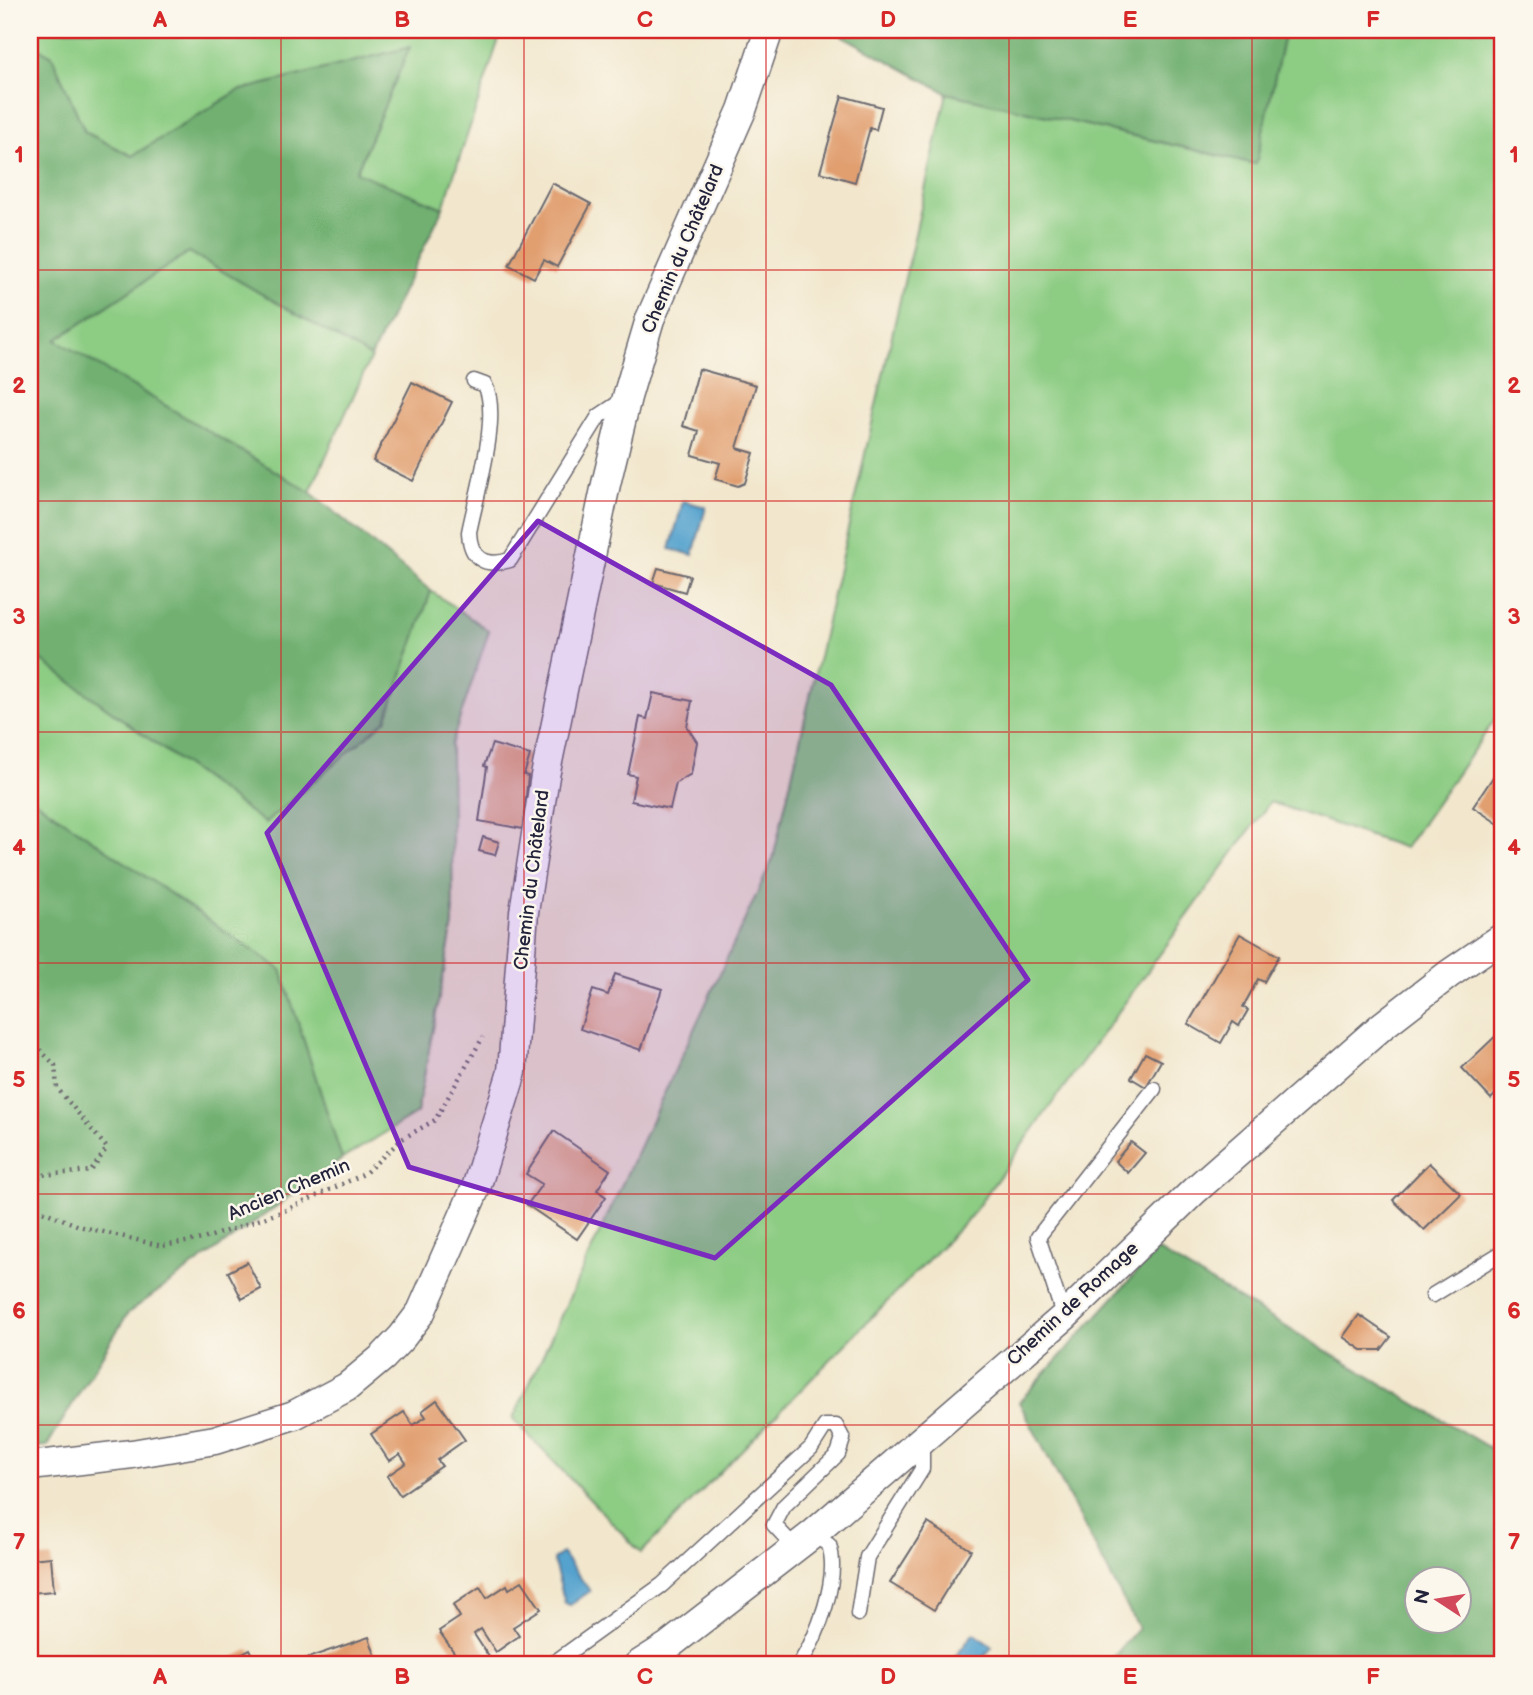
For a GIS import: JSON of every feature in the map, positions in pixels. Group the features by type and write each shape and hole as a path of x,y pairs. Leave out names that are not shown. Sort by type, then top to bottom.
{"street":[{"name":"Chemin du Châtelard","path":"30,1466 132,1454 215,1440 294,1415 347,1387 383,1357 421,1312 477,1185 512,1072 524,912 545,776 627,397 650,319 742,110 769,30"},
{"name":"Chemin de Romage","path":"638,1665 668,1646 813,1534 1063,1317 1194,1191 1382,1026 1448,974 1503,937"}],"lane":[{"path":"474,381 485,385 491,396 490,428 469,532 470,547 482,561 496,564 510,560 599,416 627,397"},
{"path":"1063,1317 1038,1237 1154,1088"},
{"path":"1433,1295 1503,1252"},
{"path":"551,1665 662,1585 811,1448 825,1426 836,1426 843,1439 838,1454 784,1506 774,1525 790,1542 813,1534 830,1545 834,1558 828,1593 810,1648 800,1665"},
{"path":"858,1614 867,1557 922,1469 922,1438"}],"path":[{"name":"Ancien Chemin","path":"30,1206 79,1226 162,1246 204,1239 284,1211 363,1174 402,1139 435,1120 490,1027"},
{"path":"30,1040 55,1065 57,1088 107,1149 92,1171 41,1175 30,1187"}],"highlighted area":[{"path":"538,521 831,685 1028,980 715,1258 409,1167 267,833"}],"green space":[{"path":"30,30 502,30 443,208 356,173 409,48 238,91 132,156 85,132 52,56 30,43"},
{"path":"832,30 1285,30 1256,164 947,93"},
{"path":"1285,30 1503,30 1503,708 1405,848 1270,802 970,1217 641,1553 513,1419 773,859 947,93 1255,164"},
{"path":"30,43 52,56 85,132 132,156 238,91 410,47 356,172 443,208 371,357 189,252 56,340 310,492 431,591 386,720 265,823 30,652"},
{"path":"189,252 371,357 310,492 56,340"},
{"path":"431,591 489,631 451,745 453,925 417,1113 342,1159 281,970 30,797 30,652 265,823 386,720"},
{"path":"30,797 281,970 342,1159 128,1313 47,1446 30,1447"},
{"path":"1157,1250 1503,1456 1503,1665 1107,1665 1138,1628 1019,1402"}],"water":[{"path":"683,501 706,507 693,555 670,549"},
{"path":"562,1553 590,1591 570,1605 565,1603 553,1559"},
{"path":"974,1633 992,1647 978,1665 949,1665"}],"building":[{"path":"842,96 882,107 876,130 870,128 855,182 820,172"},
{"path":"552,183 591,204 557,267 544,260 534,278 509,265"},
{"path":"699,369 756,385 737,448 754,453 745,483 738,486 715,479 720,463 692,455 699,431 683,426"},
{"path":"412,382 452,402 413,481 373,461"},
{"path":"658,568 690,576 685,592 653,583"},
{"path":"653,693 692,701 687,727 697,742 691,774 676,783 670,809 631,801 636,776 628,774 640,717 647,719"},
{"path":"492,744 530,755 524,775 528,776 523,829 479,821 487,767 484,766"},
{"path":"1503,762 1503,827 1473,807"},
{"path":"483,837 499,842 495,855 479,851"},
{"path":"1240,934 1279,956 1264,982 1258,979 1243,1007 1248,1010 1239,1026 1233,1022 1221,1043 1188,1024"},
{"path":"615,974 662,989 641,1050 580,1029 593,990 608,995"},
{"path":"1503,1029 1503,1086 1491,1099 1462,1068"},
{"path":"1145,1053 1161,1061 1146,1087 1131,1078"},
{"path":"554,1131 610,1170 597,1190 606,1197 577,1239 527,1205 542,1184 526,1174"},
{"path":"1131,1142 1145,1153 1128,1173 1115,1161"},
{"path":"1429,1163 1461,1194 1424,1230 1393,1200"},
{"path":"247,1262 261,1289 242,1299 228,1272"},
{"path":"1359,1315 1391,1337 1381,1350 1362,1350 1343,1337"},
{"path":"437,1400 465,1440 437,1460 442,1466 400,1495 387,1476 406,1463 400,1454 389,1461 371,1434 404,1412 413,1425 426,1417 422,1411"},
{"path":"928,1523 971,1550 934,1610 890,1583"},
{"path":"51,1557 54,1591 30,1593 30,1559"},
{"path":"522,1581 541,1609 513,1627 519,1636 496,1652 481,1629 474,1634 489,1657 477,1665 463,1665 439,1631 460,1617 453,1605 480,1587 487,1598 507,1585 509,1589"},
{"path":"369,1637 376,1658 359,1663 360,1665 287,1665"},
{"path":"250,1649 258,1665 230,1665 228,1660"}]}
